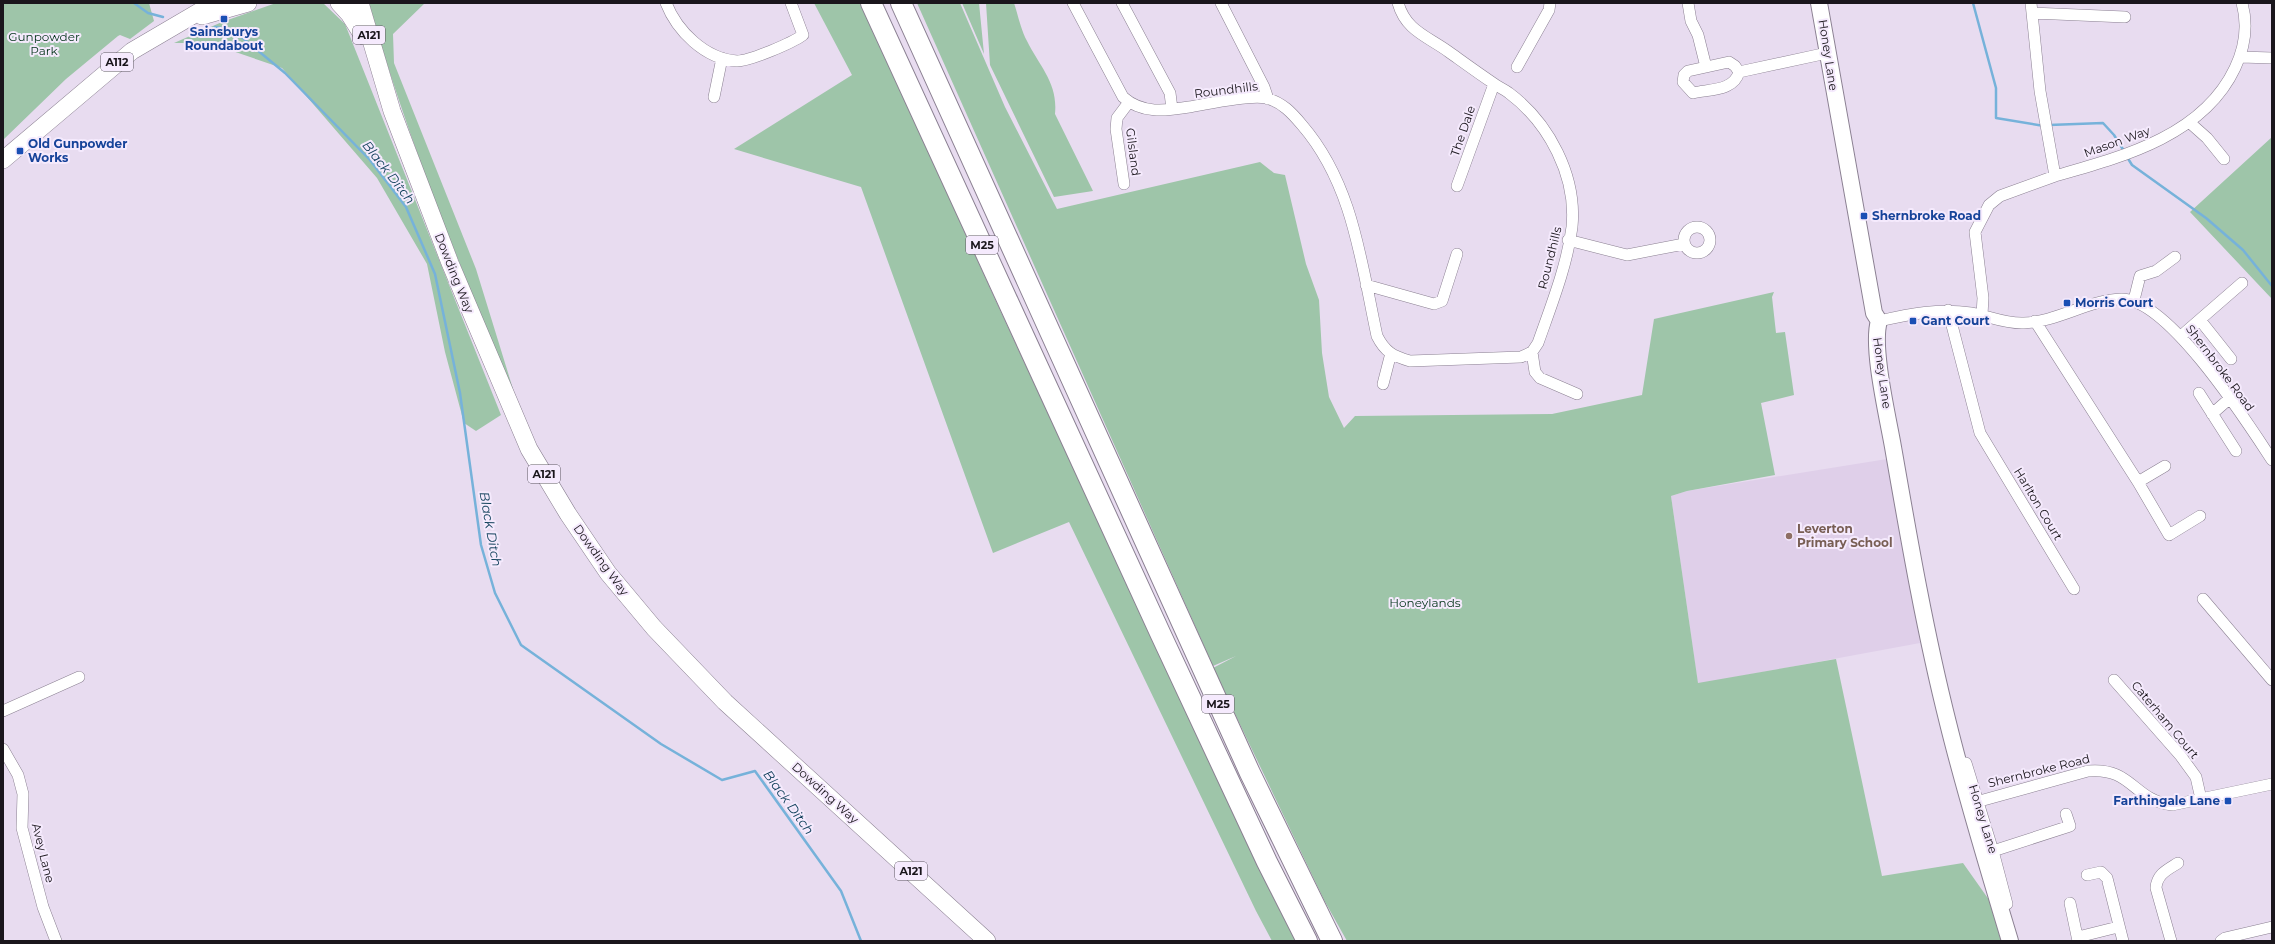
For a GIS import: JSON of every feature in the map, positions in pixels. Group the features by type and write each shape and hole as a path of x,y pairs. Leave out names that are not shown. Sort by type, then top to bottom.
{"highway":[{"name":"M25","path":"871,3 1161,635 1267,862 1307,941"},
{"name":"M25","path":"901,3 1250,773 1332,941"}],"main road":[{"name":"A112","path":"3,160 132,50 214,3"},
{"name":"A112","path":"188,19 248,3"},
{"name":"Dowding Way","path":"339,3 349,14 359,29 378,67"},
{"name":"Dowding Way","path":"360,3 392,111 450,263 529,449 568,514 608,573 654,628 726,702 987,941"}],"street":[{"path":"666,3 670,13 686,36 706,50 722,58 738,61 790,44 803,35 791,3"},
{"name":"Roundhills","path":"1073,3 1123,97 1129,102 1146,110 1172,109 1259,97 1268,99 1290,111 1311,136 1333,169 1346,201 1354,228 1377,336 1383,348 1397,357 1410,360 1521,357 1532,352 1538,343 1562,272 1572,227 1570,190 1560,155 1545,131 1509,92 1494,84 1412,29 1401,13 1398,3"},
{"path":"1122,3 1170,93 1172,109"},
{"path":"1221,3 1264,86 1268,99"},
{"path":"1517,67 1549,10 1550,3"},
{"path":"1688,3 1691,21 1698,35 1706,67"},
{"name":"Honey Lane","path":"1819,3 1874,313 1879,321 1876,333 1900,492 1947,719 1973,802 2010,941"},
{"name":"Mason Way","path":"1982,315 1983,298 1975,232 1989,205 2000,196 2055,176 2145,148 2189,122 2223,90 2240,57 2246,24 2242,3"},
{"path":"2055,176 2046,118 2040,91 2032,8 2126,17"},
{"path":"1740,72 1827,53"},
{"path":"2240,57 2272,58"},
{"path":"714,97 722,58"},
{"path":"1729,62 1740,72 1737,80 1732,85 1693,93 1683,82 1684,75 1688,70 1729,62"},
{"name":"The Dale","path":"1457,186 1494,84"},
{"name":"Gilsland","path":"1124,184 1116,130 1117,118 1129,102"},
{"path":"2189,122 2207,138 2224,159"},
{"path":"1568,240 1627,255 1684,244"},
{"path":"1366,285 1434,304 1442,301 1457,254"},
{"path":"1879,321 1911,313 1948,310 1982,315 2006,322 2025,323 2110,301 2134,300 2140,276 2156,271 2175,257"},
{"path":"2181,336 2242,283"},
{"name":"Shernbroke Road","path":"2134,300 2154,312 2181,336 2229,399 2268,444 2272,460"},
{"name":"Harlton Court","path":"1948,310 1980,433 2074,589"},
{"path":"2200,320 2231,358"},
{"path":"2035,321 2138,482 2169,535 2200,516"},
{"path":"1532,352 1535,372 1540,378 1578,394"},
{"path":"1383,384 1391,353"},
{"path":"2199,393 2236,451"},
{"path":"2212,414 2229,399"},
{"path":"2138,482 2165,466"},
{"path":"2203,599 2272,680"},
{"path":"3,711 79,677"},
{"name":"Caterham Court","path":"2114,680 2180,755 2196,777 2201,799"},
{"name":"Avey Lane","path":"3,749 18,775 23,794 22,828 43,908 56,941"},
{"name":"Shernbroke Road","path":"1973,802 2088,771 2102,770 2122,777 2145,796 2159,803 2172,805 2272,784"},
{"name":"Honey Lane","path":"1973,802 1993,851 2009,913 2004,921"},
{"path":"1993,851 2070,826 2066,814"},
{"path":"2171,941 2156,888 2156,881 2162,872 2178,863"},
{"path":"2086,875 2101,872 2107,878 2118,927 2123,941"},
{"path":"2070,902 2078,939 2118,927"},
{"path":"2221,941 2224,938 2272,927"}],"shaded area":[{"name":"Leverton Primary School","path":"1887,459 1920,643 1698,684 1671,496 1687,491"}],"green space":[{"name":"Gunpowder Park","path":"3,3 149,3 154,21 130,39 120,35 118,36 66,79 3,140"},
{"path":"276,3 323,3 345,24 501,415 476,431 464,423 445,352 427,264 377,178 282,68 209,43 174,43 222,22"},
{"path":"369,3 425,3 393,34 394,63 476,269 517,402 476,304 418,155 400,105"},
{"path":"814,3 861,3 1000,310 1274,899 1297,941 1272,941 1256,911 1069,522 993,553 861,187 734,149 852,75"},
{"name":"Honeylands","path":"917,3 960,3 1005,107 1057,209 1260,162 1274,173 1285,175 1306,264 1319,300 1322,353 1329,397 1344,428 1355,416 1552,414 1642,395 1654,319 1774,292 1772,297 1776,333 1785,332 1794,395 1761,403 1775,475 1687,491 1671,496 1698,683 1836,659 1882,876 1963,863 2004,921 2009,941 1347,941 1324,900 1213,668 1236,656 1213,666"},
{"path":"962,3 979,3 984,54"},
{"path":"986,3 1014,3 1025,37 1051,84 1054,93 1055,114 1093,191 1054,197 990,65"},
{"path":"2272,137 2272,299 2190,212"}],"waterway":[{"name":"Black Ditch","path":"134,3 148,13 163,17"},
{"path":"1973,3 1996,88 1996,118 2044,126"},
{"name":"Black Ditch","path":"215,27 233,30 285,73 370,160 406,207 435,274 460,393 481,545 495,593 521,645 661,744 722,780 755,771 841,891 861,941"},
{"path":"2049,125 2103,123 2114,135 2124,151"},
{"path":"2127,157 2132,165 2206,218 2243,250 2272,286"}],"place":[{"name":"Sainsburys Roundabout","path":"224,19"},
{"name":"Old Gunpowder Works","path":"20,151"},
{"name":"Shernbroke Road","path":"1864,216"},
{"name":"Morris Court","path":"2067,303"},
{"name":"Gant Court","path":"1913,321"},
{"name":"Leverton Primary School","path":"1789,536"},
{"name":"Farthingale Lane","path":"2228,801"}]}
